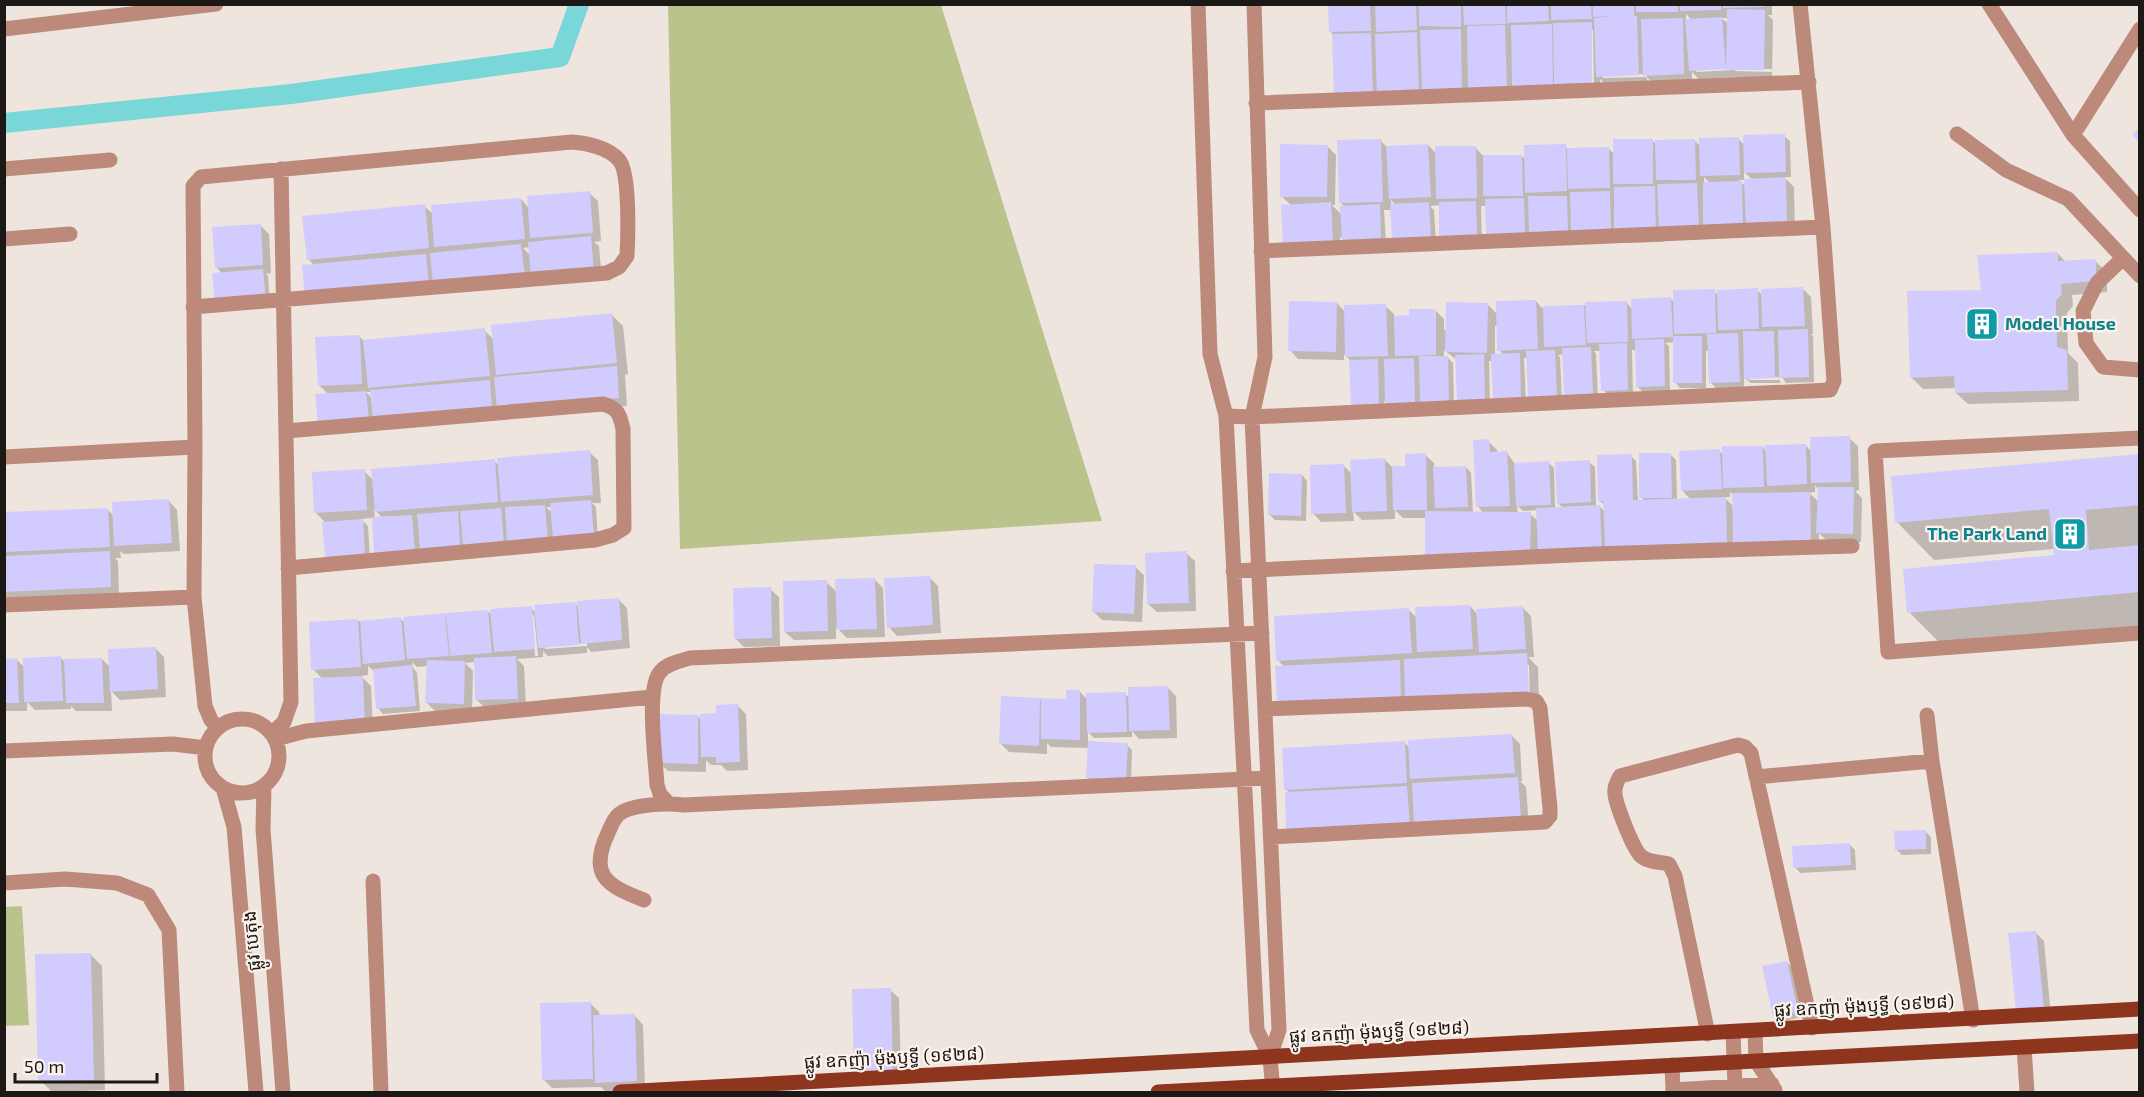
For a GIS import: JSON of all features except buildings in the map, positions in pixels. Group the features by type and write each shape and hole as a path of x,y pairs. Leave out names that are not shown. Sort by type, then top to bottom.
{"main road":[{"name":"ផ្លូវ ឧកញ៉ា ម៉ុងឫទ្ធី (១៩២៨)","path":"620,1092 1973,1020 2139,1009"},
{"path":"1158,1092 1272,1089 1672,1065 2139,1041"}],"street":[{"path":"4,29 216,4"},
{"path":"1198,4 1210,354 1226,416 1257,1030 1270,1057"},
{"path":"1254,4 1265,357 1252,417 1279,1030 1270,1057 1272,1089"},
{"path":"1226,416 1252,417 1830,390 1834,381 1823,227 1800,4"},
{"path":"1989,4 2073,135 2139,210"},
{"path":"2073,135 2139,28"},
{"path":"1256,103 1809,82"},
{"path":"1957,134 2006,170 2068,199 2139,276"},
{"path":"194,307 607,273 619,267 627,256 625,173 619,160 608,152 585,143 572,142 201,177 196,181 193,186 194,597 205,706 216,726 206,748 206,764 208,771 223,788 244,793 258,790 271,780 279,765 279,747 274,736 262,724 248,719 234,720 215,730"},
{"path":"4,169 110,160"},
{"path":"274,736 284,722 291,702 280,169"},
{"path":"1261,251 1823,227"},
{"path":"4,239 70,234"},
{"path":"2122,259 2097,283 2083,311 2086,343 2103,367 2139,370"},
{"path":"286,431 603,404 613,407 621,417 623,429 624,528 613,536 595,540 288,568"},
{"path":"2139,438 1875,451 1888,652 2139,633"},
{"path":"4,457 195,447"},
{"path":"1233,571 1582,555 1852,546"},
{"path":"4,605 194,597"},
{"path":"668,803 660,794 657,785 652,697 655,680 661,670 675,662 690,658 1262,633"},
{"path":"274,736 652,697"},
{"path":"1265,709 1526,699 1536,701 1540,708 1550,808 1550,816 1545,822 1271,837"},
{"path":"1927,715 1932,761 1973,1020"},
{"path":"4,751 173,744 206,748"},
{"path":"1708,1034 1675,876 1669,864 1640,856 1624,825 1615,795 1615,785 1620,776 1738,745 1745,747 1751,753 1812,1028"},
{"path":"1756,777 1932,761"},
{"path":"644,900 616,889 602,873 599,861 604,842 616,816 625,811 668,803 695,805 1268,778"},
{"name":"ផ្លូវ បេតុង","path":"264,786 262,829 283,1092"},
{"name":"ផ្លូវ បេតុង","path":"223,788 234,827 256,1092"},
{"path":"4,883 65,879 117,883 148,895 169,930 177,1092"},
{"path":"373,881 381,1092"},
{"path":"1755,1031 1756,1061 1774,1088"},
{"path":"1733,1032 1735,1086"},
{"path":"2024,1047 2027,1092"},
{"path":"1672,1065 1673,1090 1735,1086 1774,1088"}],"green space":[{"path":"668,4 941,5 1102,521 680,549"},
{"path":"22,906 29,1025 5,1026 5,907"}],"waterway":[{"path":"4,123 291,94 560,57 579,4"}],"place":[{"name":"Model House","path":"1982,324"},
{"name":"The Park Land","path":"2070,534"}]}
